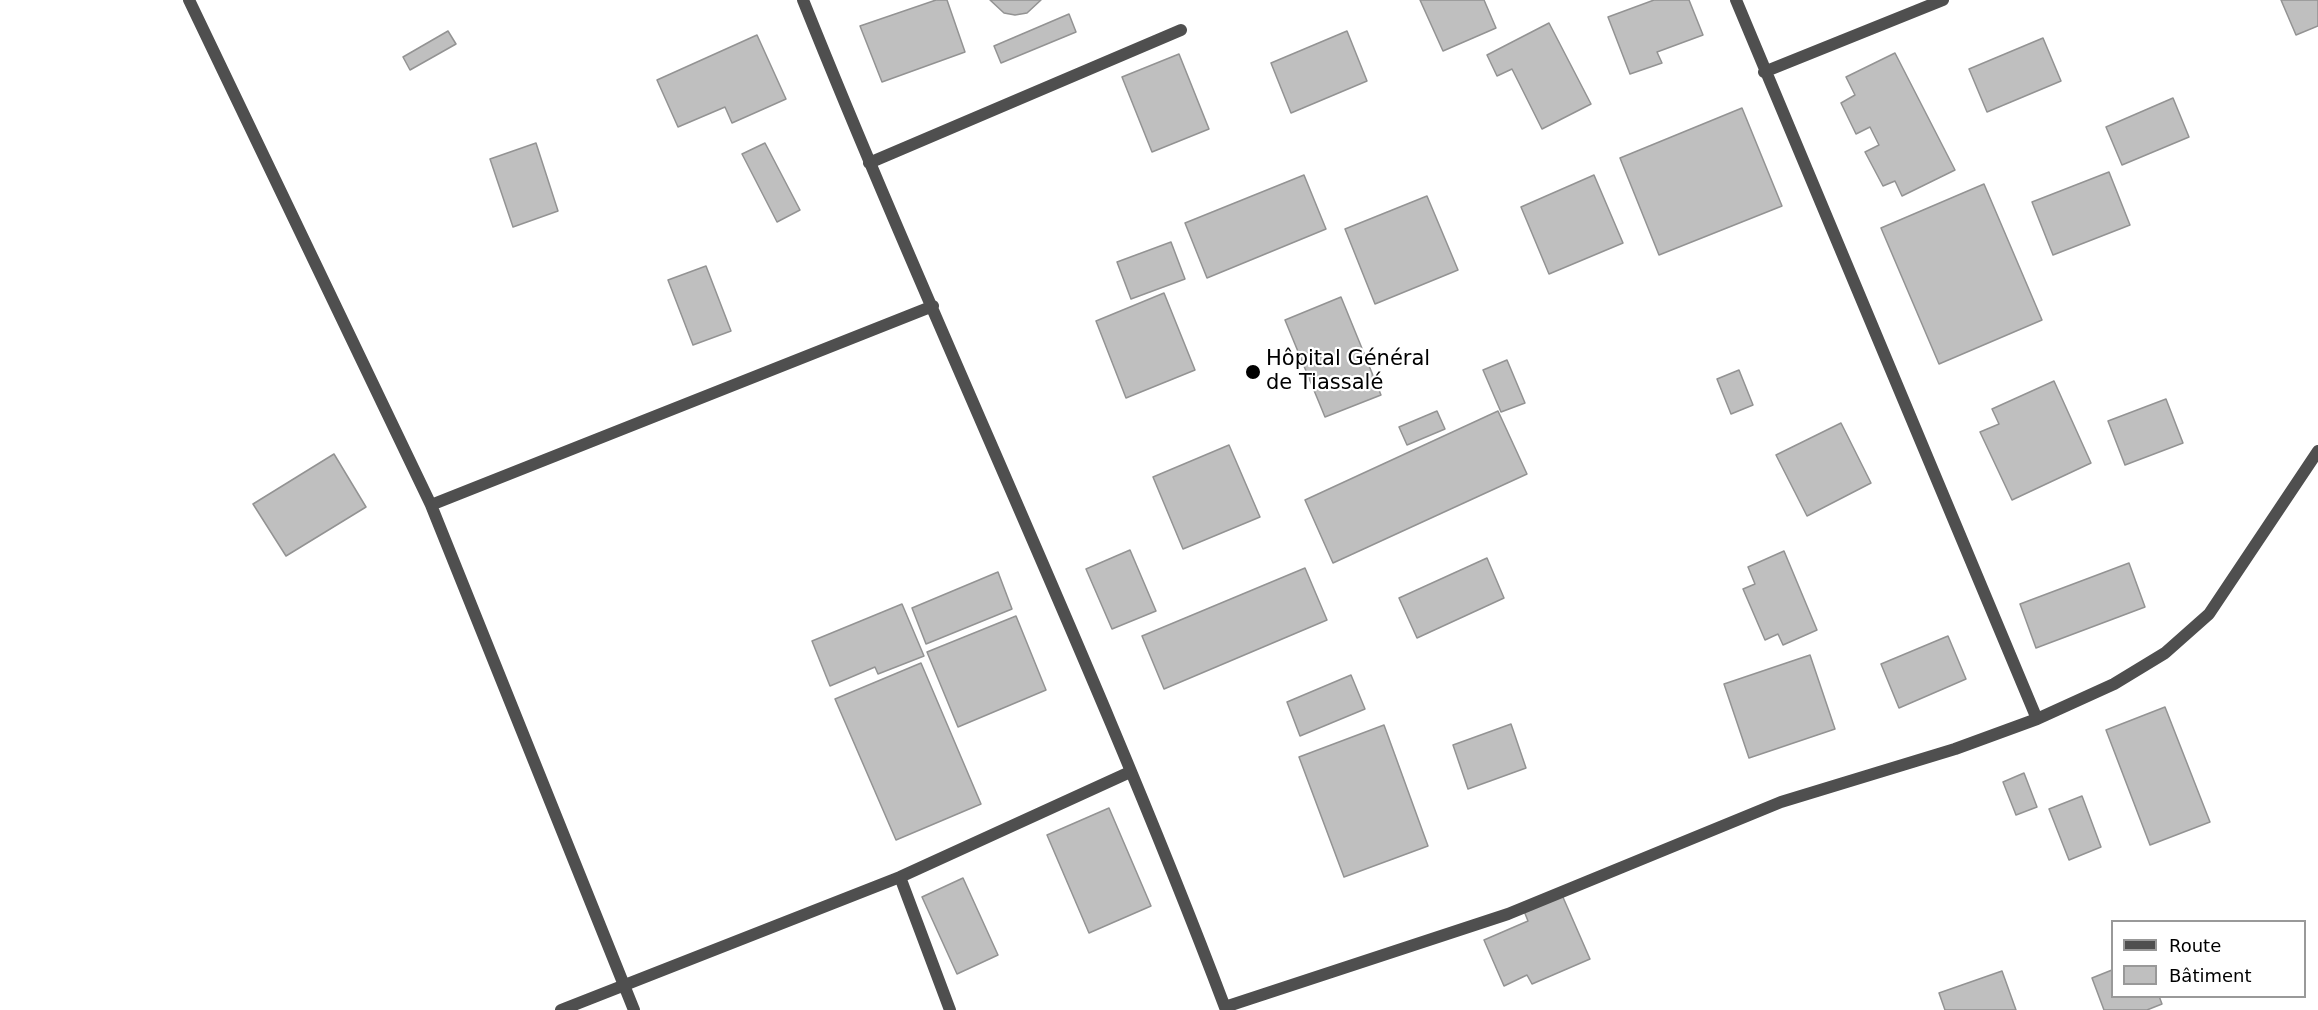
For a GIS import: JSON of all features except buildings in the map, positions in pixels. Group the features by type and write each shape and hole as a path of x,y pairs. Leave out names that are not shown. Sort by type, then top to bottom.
{"street":[{"path":"189,0 431,505 634,1010"},
{"path":"804,0 869,163 933,306 1176,879 1226,1009 1508,914 1781,802 1955,749 2037,719 2114,684 2165,653 2209,614 2318,451"},
{"path":"1736,0 1764,72 2037,719"},
{"path":"1764,72 1943,0"},
{"path":"869,163 1181,30"},
{"path":"431,505 933,306"},
{"path":"561,1010 900,877 1130,772"},
{"path":"900,877 950,1010"}],"place":[{"name":"Hôpital Général de Tiassalé","path":"1253,372"}]}
